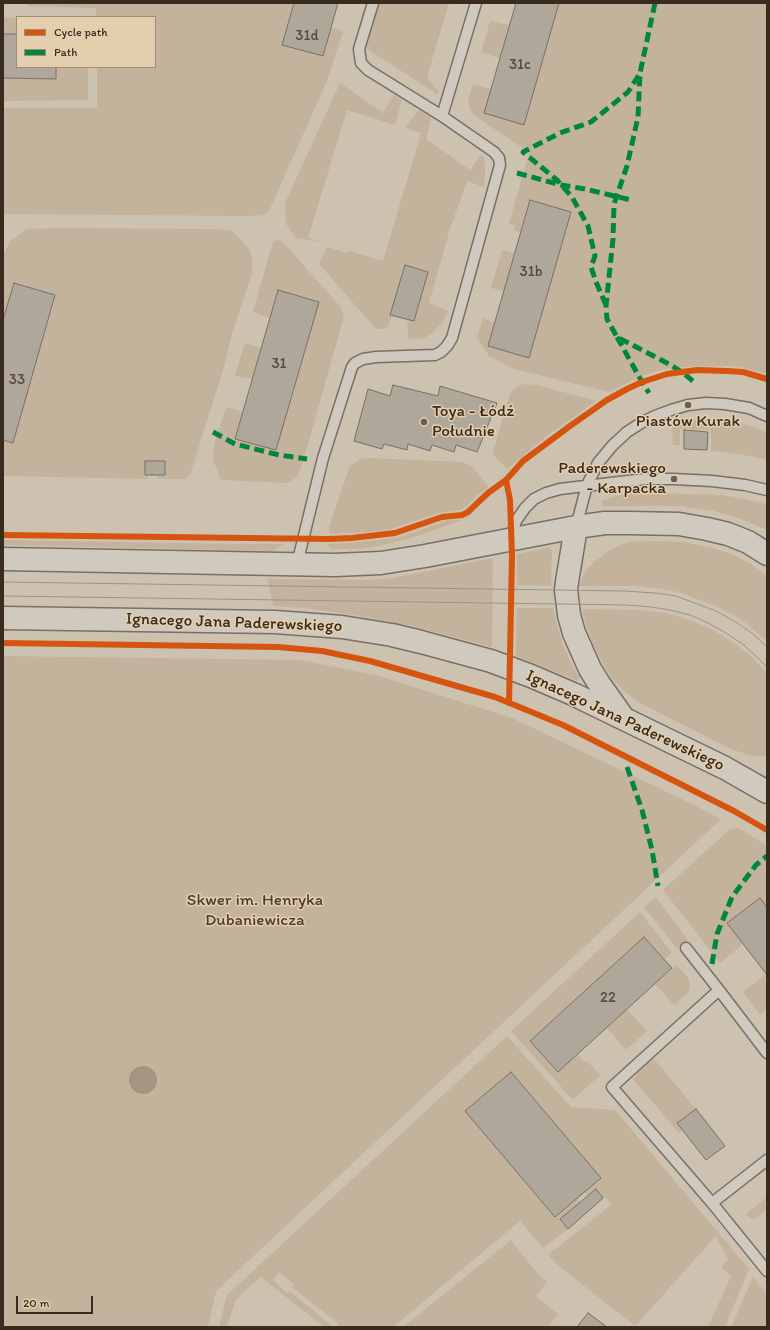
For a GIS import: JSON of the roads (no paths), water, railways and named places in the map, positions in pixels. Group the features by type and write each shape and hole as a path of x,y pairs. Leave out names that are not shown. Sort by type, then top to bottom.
{"main road":[{"path":"3,559 335,566 381,563 425,556 576,527 629,523 679,524 707,529 728,534 748,542 767,554"},
{"path":"576,527 566,590 569,615 574,633 590,669 624,718"},
{"name":"Ignacego Jana Paderewskiego","path":"3,618 318,624 385,634 451,649 491,661 573,694 724,768 767,792"},
{"path":"724,768 767,773"}],"lane":[{"path":"297,564 323,458 352,367 355,363 363,359 376,357 435,355 441,352 452,338 500,165 499,158 494,152 442,116 368,70 361,63 358,49 373,3"},
{"path":"442,116 476,3"},
{"path":"576,527 587,485 598,463 612,446 627,432 655,416 688,405 706,403 725,404 749,408 767,416"},
{"path":"511,539 516,521 524,508 534,499 546,493 560,489 645,479 674,479 745,485 767,490"},
{"path":"686,948 767,1053"},
{"path":"719,990 612,1087 712,1203 767,1272"},
{"path":"712,1203 767,1160"}],"tram line":[{"path":"3,582 625,591 655,593 676,596 716,611 736,622 753,634 767,647"},
{"path":"3,596 627,605 651,607 690,615 708,623 744,645 767,667"}],"place":[{"name":"Piastów Kurak","path":"688,405"},
{"name":"Toya - Łódź Południe","path":"424,422"},
{"name":"Paderewskiego - Karpacka","path":"674,479"}],"park label":[{"name":"Skwer im. Henryka Dubaniewicza","path":"255,911"}]}
